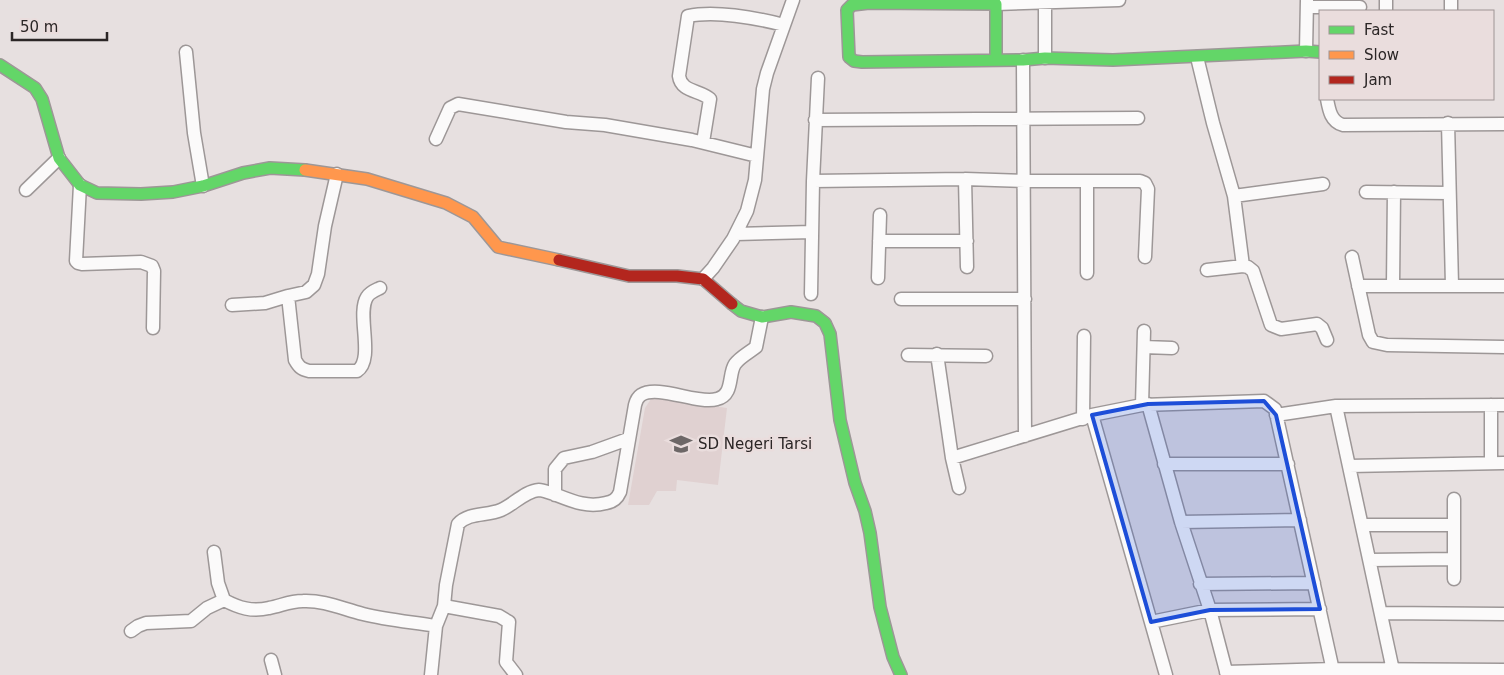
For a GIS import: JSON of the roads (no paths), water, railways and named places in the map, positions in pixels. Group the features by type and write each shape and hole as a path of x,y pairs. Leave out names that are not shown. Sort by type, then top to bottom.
{"street":[{"path":"703,279 736,234 747,211 755,180 763,89 793,0"},
{"path":"1119,0 1045,4 869,3 852,5 847,10 849,57 854,62 1023,60 1046,58 1113,60 1319,52"},
{"path":"996,4 996,60"},
{"path":"1045,4 1046,58"},
{"path":"1306,51 1308,4 1332,9 1360,7"},
{"path":"703,142 710,99 684,87 680,83 679,76 688,16 722,15 762,19 784,24"},
{"path":"186,52 194,133 203,186"},
{"path":"1197,57 1234,196 1243,266"},
{"path":"1023,60 1025,436"},
{"path":"0,65 35,88 42,99 59,158 66,170 80,185 96,193 173,192 270,168 292,168 367,179 446,204 473,216 498,247 629,276 677,276 703,279 741,311 762,317 791,312 816,316 825,323 830,334 840,420 855,483 865,511 870,533 880,606 894,658 901,675"},
{"path":"811,294 813,181 818,78"},
{"path":"1327,100 1329,112 1335,121 1343,125 1504,124"},
{"path":"436,139 450,108 458,104 566,122 605,125 703,142 756,156"},
{"path":"815,120 1138,118"},
{"path":"1448,123 1448,193 1452,285"},
{"path":"26,190 59,158"},
{"path":"232,305 265,303 306,292 314,285 318,274 325,226 337,174"},
{"path":"813,181 965,178 1145,183 1147,186 1145,257"},
{"path":"965,178 967,267"},
{"path":"1087,182 1087,273"},
{"path":"1234,196 1324,184"},
{"path":"80,185 76,261 82,264 141,262 152,266 154,272 153,328"},
{"path":"1366,192 1448,193"},
{"path":"1393,285 1394,192"},
{"path":"878,278 880,216"},
{"path":"736,234 812,232"},
{"path":"879,241 967,241"},
{"path":"1352,257 1372,342 1387,345 1504,347"},
{"path":"1207,270 1243,266 1250,268 1253,271 1271,325 1281,329 1317,324 1322,328 1327,340"},
{"path":"1358,286 1504,286"},
{"path":"288,296 298,366 309,371 356,370 361,368 364,360 366,298 380,288"},
{"path":"901,299 1025,299"},
{"path":"432,675 436,626 444,606 456,528 461,520 465,517 502,510 534,491 543,491 586,505 599,505 616,499 620,492 634,405 639,396 648,393 664,393 705,400 718,400 727,392 735,364 756,347 762,317"},
{"path":"1144,332 1145,405 1180,522 1210,610 1226,674 1504,670"},
{"path":"1084,336 1088,417 1166,675"},
{"path":"1144,347 1172,348"},
{"path":"937,354 952,458 959,488"},
{"path":"908,355 986,356"},
{"path":"952,458 1088,417 1145,405 1264,401 1275,409 1334,672"},
{"path":"1276,415 1336,406 1498,405 1491,463"},
{"path":"1336,406 1394,673"},
{"path":"555,495 555,469 564,458 592,452 628,439"},
{"path":"1350,466 1504,463"},
{"path":"1164,464 1288,464"},
{"path":"1454,499 1454,579"},
{"path":"1180,522 1300,520"},
{"path":"1362,525 1454,525"},
{"path":"214,552 218,583 224,600 245,609 271,608 283,603 305,601 328,604 365,614 436,626"},
{"path":"1370,560 1454,559"},
{"path":"1200,584 1314,583"},
{"path":"131,631 146,623 191,621 207,608 224,600"},
{"path":"444,606 499,616 509,622 506,662 516,675"},
{"path":"1151,622 1210,610 1320,609"},
{"path":"1382,613 1504,614"},
{"path":"270,660 275,675"}],"place":[{"name":"SD Negeri Tarsi","path":"681,444"}]}
